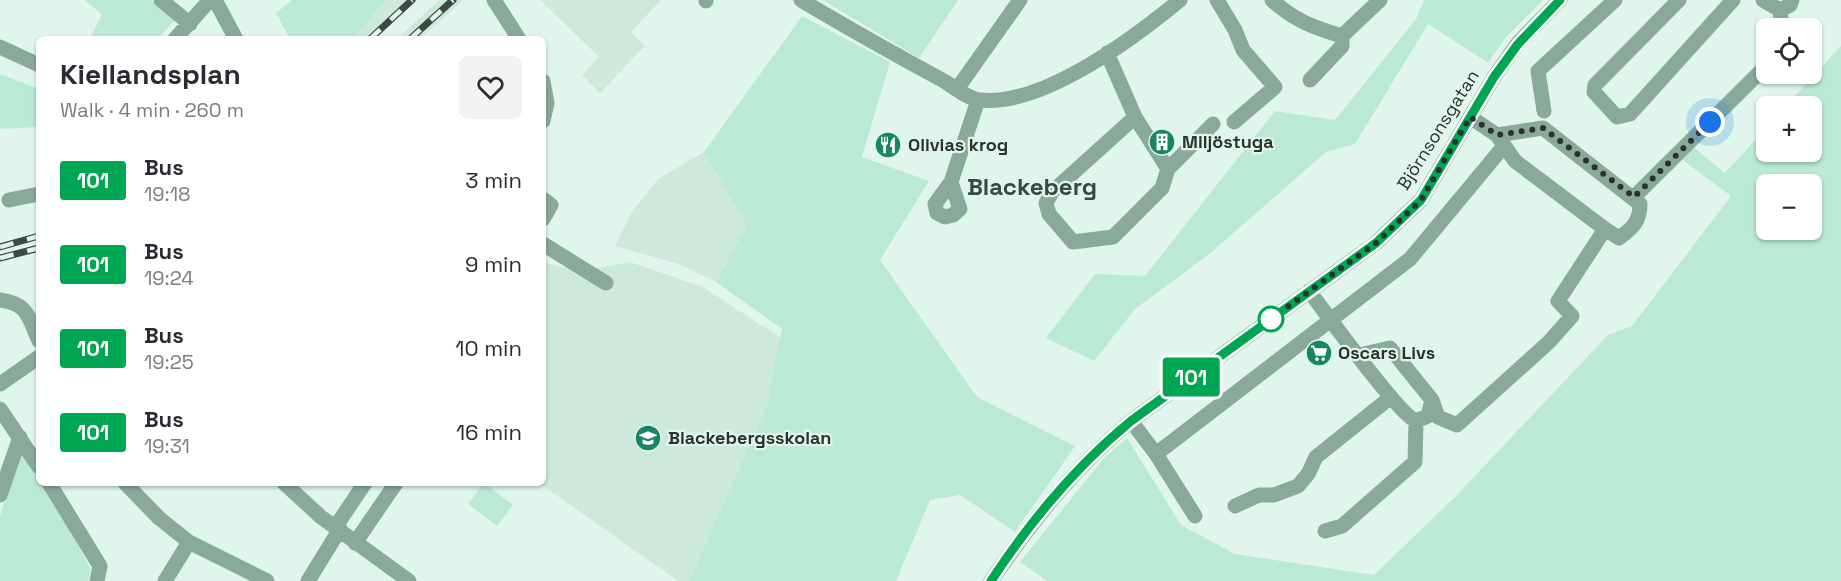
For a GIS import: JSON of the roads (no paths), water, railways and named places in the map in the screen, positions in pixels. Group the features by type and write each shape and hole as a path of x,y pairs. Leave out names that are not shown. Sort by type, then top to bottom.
{"street":[{"path":"161,0 190,24"},
{"path":"179,36 210,0"},
{"path":"215,0 234,36"},
{"path":"494,0 517,36"},
{"path":"801,0 913,66 978,100 1012,98 1057,83 1107,53 1180,0"},
{"path":"957,89 1020,0"},
{"path":"1218,0 1243,50 1275,87 1234,122"},
{"path":"1272,0 1287,15 1302,23 1342,36"},
{"path":"1310,80 1342,46 1342,36 1380,0"},
{"name":"Björnsonsgatan","path":"991,581 1026,528 1094,452 1131,421 1376,243 1421,200 1470,117 1518,44 1560,0"},
{"path":"1544,111 1538,71 1615,0"},
{"path":"1679,0 1595,85 1594,92 1617,117 1630,114 1733,0"},
{"path":"1763,0 1780,10"},
{"path":"1780,10 1790,5 1792,0"},
{"path":"1780,10 1781,18"},
{"path":"0,47 36,64"},
{"path":"1107,53 1135,117 1168,169"},
{"path":"1634,197 1756,76"},
{"path":"951,182 978,100"},
{"path":"1135,117 1052,192 1046,203 1049,214 1073,242 1113,237 1162,188 1168,169 1213,124"},
{"path":"1156,454 1410,259 1500,140 1543,128 1641,204 1640,215 1632,229 1619,238 1605,229 1515,161 1500,140 1470,117"},
{"path":"9,200 36,195"},
{"path":"546,201 551,204 546,213"},
{"path":"1359,356 1390,348 1432,400 1438,417 1457,425 1550,342 1572,316 1558,301 1605,229"},
{"path":"546,246 606,283"},
{"path":"1309,291 1408,418 1416,421 1428,416 1432,400"},
{"path":"0,300 16,302 23,307 36,335"},
{"path":"0,384 36,359"},
{"path":"1235,506 1259,495 1274,495 1298,486 1308,474 1316,457 1391,397"},
{"path":"0,409 36,462"},
{"path":"1131,421 1156,454 1195,516"},
{"path":"1325,531 1342,526 1415,462 1416,421"},
{"path":"0,495 20,437"},
{"path":"51,486 100,566 97,581"},
{"path":"128,486 159,518 189,542 267,581"},
{"path":"287,486 321,517 338,527 355,543 409,581"},
{"path":"308,581 363,486"},
{"path":"355,543 394,486"},
{"path":"165,581 189,542"}],"railway":[{"path":"373,36 412,0"},
{"path":"413,36 453,0"},
{"path":"0,247 36,237"},
{"path":"0,258 36,249"}],"place":[{"name":"Miljöstuga","path":"1162,142"},
{"name":"Olivias krog","path":"888,145"},
{"name":"Oscars Livs","path":"1319,353"},
{"name":"Blackebergsskolan","path":"648,438"}],"district":[{"name":"Blackeberg","path":"1032,187"}]}
